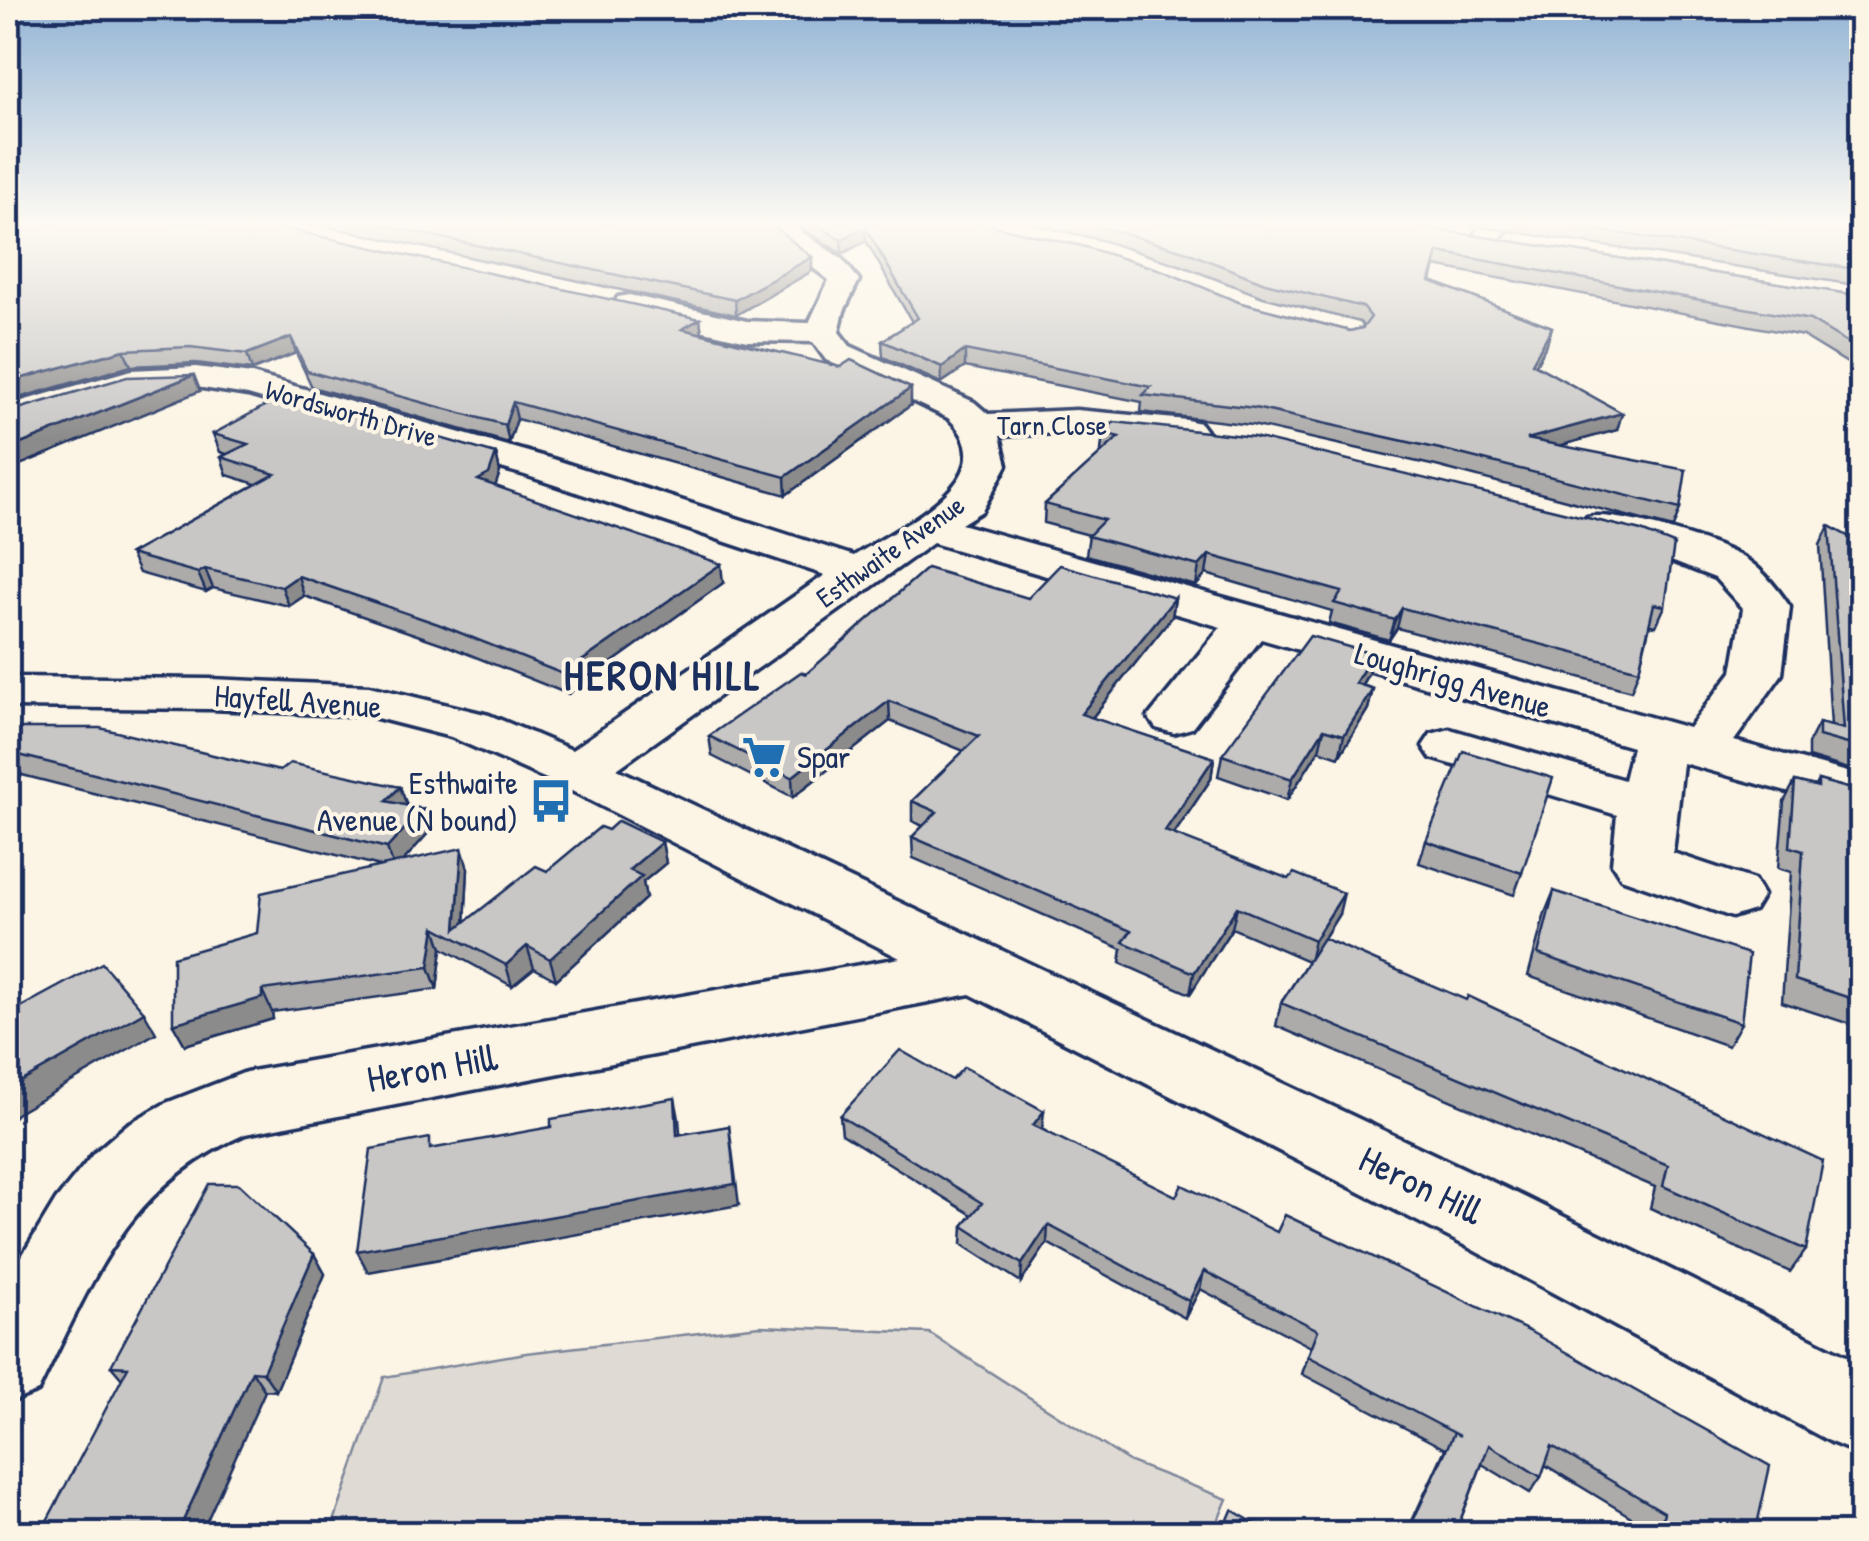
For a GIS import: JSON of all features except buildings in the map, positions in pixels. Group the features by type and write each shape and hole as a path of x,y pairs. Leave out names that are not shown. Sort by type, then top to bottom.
{"street":[{"path":"822,332 837,295"},
{"path":"596,297 747,331 822,332"},
{"path":"822,332 838,353 962,410 979,426"},
{"name":"Wordsworth Drive","path":"8,416 131,380 196,377 252,385 538,467 859,572"},
{"name":"Tarn Close","path":"979,426 1076,421 1233,438"},
{"name":"Esthwaite Avenue","path":"577,772 859,572 930,530 967,502 987,464 979,426"},
{"path":"1560,514 1650,538 1731,568 1766,607 1756,674 1680,745 1647,805 1642,864 1732,895"},
{"name":"Loughrigg Avenue","path":"930,530 1862,795"},
{"path":"1174,717 1250,622"},
{"name":"Hayfell Avenue","path":"8,692 211,694 369,701 470,726 577,772"},
{"path":"1450,746 1647,805"},
{"name":"Heron Hill","path":"577,772 1492,1220 1862,1411"},
{"name":"Heron Hill","path":"8,1361 108,1190 144,1154 201,1120 246,1102 700,1022 976,968"}],"shaded area":[{"path":"760,1326 929,1333 1130,1462 1227,1499 1213,1533 330,1533 384,1377 526,1353"}],"place":[{"name":"Spar","path":"764,757"},
{"name":"Esthwaite Avenue (N bound)","path":"551,801"}],"district":[{"name":"HERON HILL","path":"663,675"}]}
